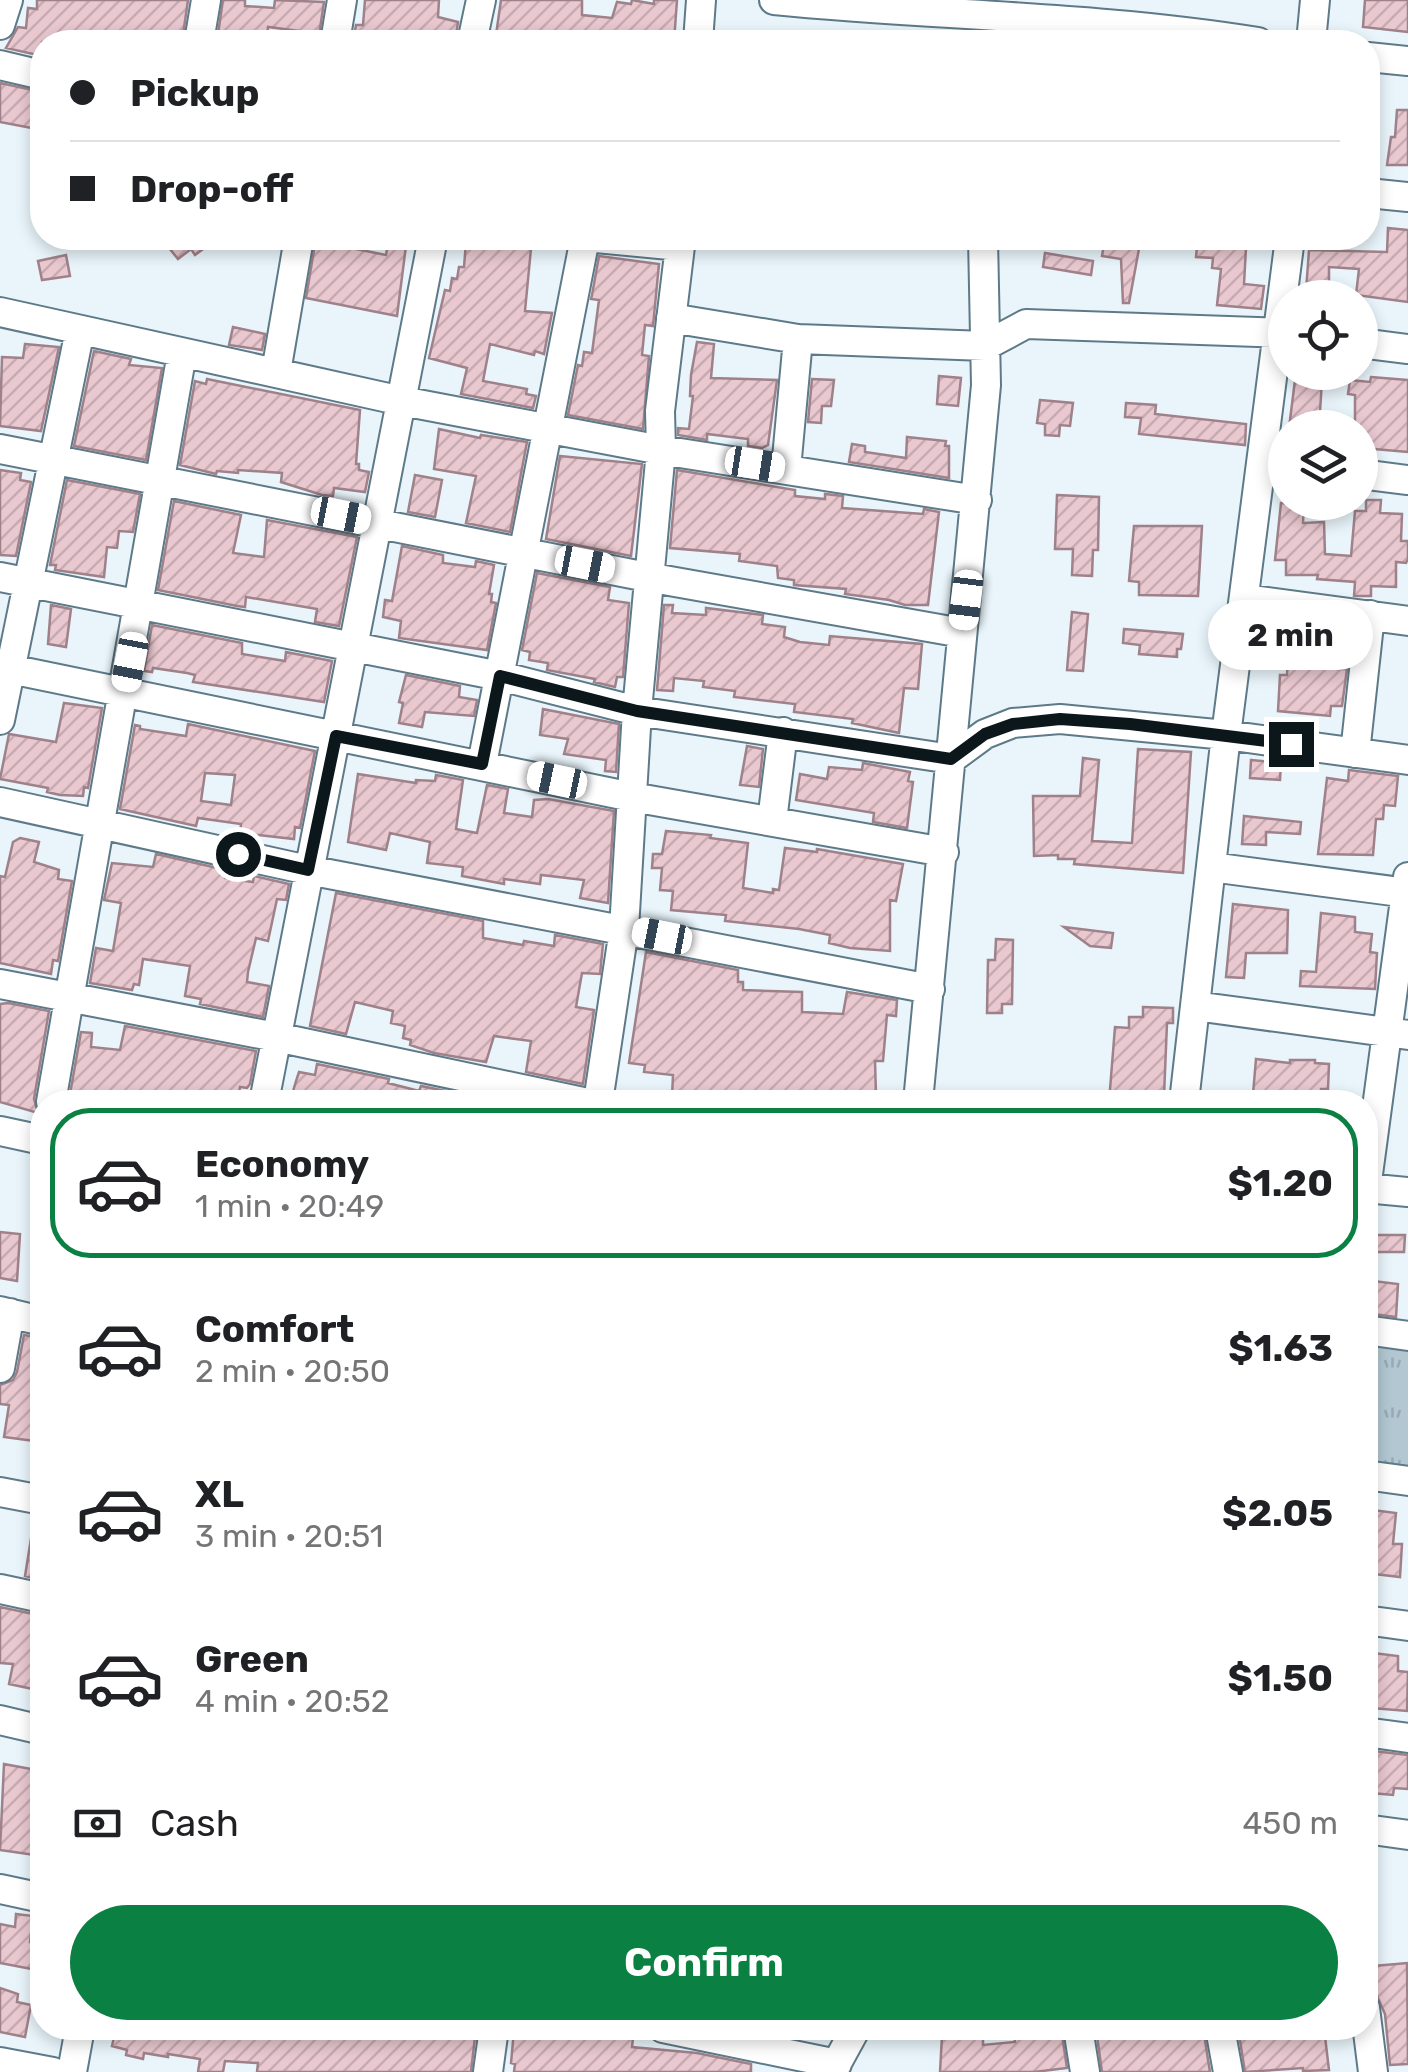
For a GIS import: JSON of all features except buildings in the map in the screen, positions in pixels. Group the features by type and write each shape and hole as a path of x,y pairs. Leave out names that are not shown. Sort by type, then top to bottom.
{"street":[{"path":"0,25 8,0"},
{"path":"201,30 206,0"},
{"path":"337,30 342,0"},
{"path":"475,30 481,0"},
{"path":"699,30 701,0"},
{"path":"774,0 858,4 975,20 1122,24 1167,30"},
{"path":"1312,30 1315,0"},
{"path":"1380,58 1408,60"},
{"path":"0,65 30,72"},
{"path":"1380,194 1408,197"},
{"path":"276,372 296,250"},
{"path":"266,1090 431,250"},
{"path":"482,764 583,250"},
{"path":"600,1090 624,928 637,711 661,450 660,411 680,250"},
{"path":"919,1090 978,500 986,385 983,250"},
{"path":"1286,280 1289,250"},
{"path":"0,312 402,401 661,450 978,500"},
{"path":"671,318 798,339 986,346 1026,324 1268,333"},
{"path":"0,720 5,668 56,460 80,330"},
{"path":"786,470 798,339"},
{"path":"1378,345 1408,349"},
{"path":"53,1090 182,353"},
{"path":"0,449 648,577 962,634"},
{"path":"1378,476 1408,480"},
{"path":"1185,1090 1226,735 1245,599 1268,492"},
{"path":"0,577 500,676 637,711 951,759 985,734 1013,724 1060,719 1226,735 1408,760"},
{"path":"1245,599 1408,621"},
{"path":"1355,753 1370,616"},
{"path":"5,668 632,796 944,852"},
{"path":"772,822 783,732"},
{"path":"0,802 308,870 930,989"},
{"path":"1211,867 1407,888 1398,1034 1378,1131"},
{"path":"0,984 525,1090"},
{"path":"1195,1006 1398,1034"},
{"path":"0,1131 30,1137"},
{"path":"1378,1190 1408,1192"},
{"path":"0,1368 5,1312 30,1317"},
{"path":"1378,1332 1408,1336"},
{"path":"1378,1477 1408,1481"},
{"path":"0,1492 30,1498"},
{"path":"0,1589 30,1595"},
{"path":"1378,1620 1407,1620"},
{"path":"0,1720 30,1727"},
{"path":"1378,1734 1408,1738"},
{"path":"1378,1831 1408,1836"},
{"path":"0,1889 30,1895"},
{"path":"72,2072 78,2040"},
{"path":"488,2072 492,2040"},
{"path":"714,2040 835,2068 850,2040"},
{"path":"1080,2040 1085,2072"},
{"path":"1222,2040 1228,2072"},
{"path":"1369,2040 1373,2072"},
{"path":"0,2062 49,2072"}],"green space":[{"path":"1378,1343 1408,1346 1408,1468 1378,1465"}],"route":[{"path":"238,854 308,870 336,736 482,764 500,676 637,711 951,759 985,734 1013,724 1060,719 1291,744"}]}
